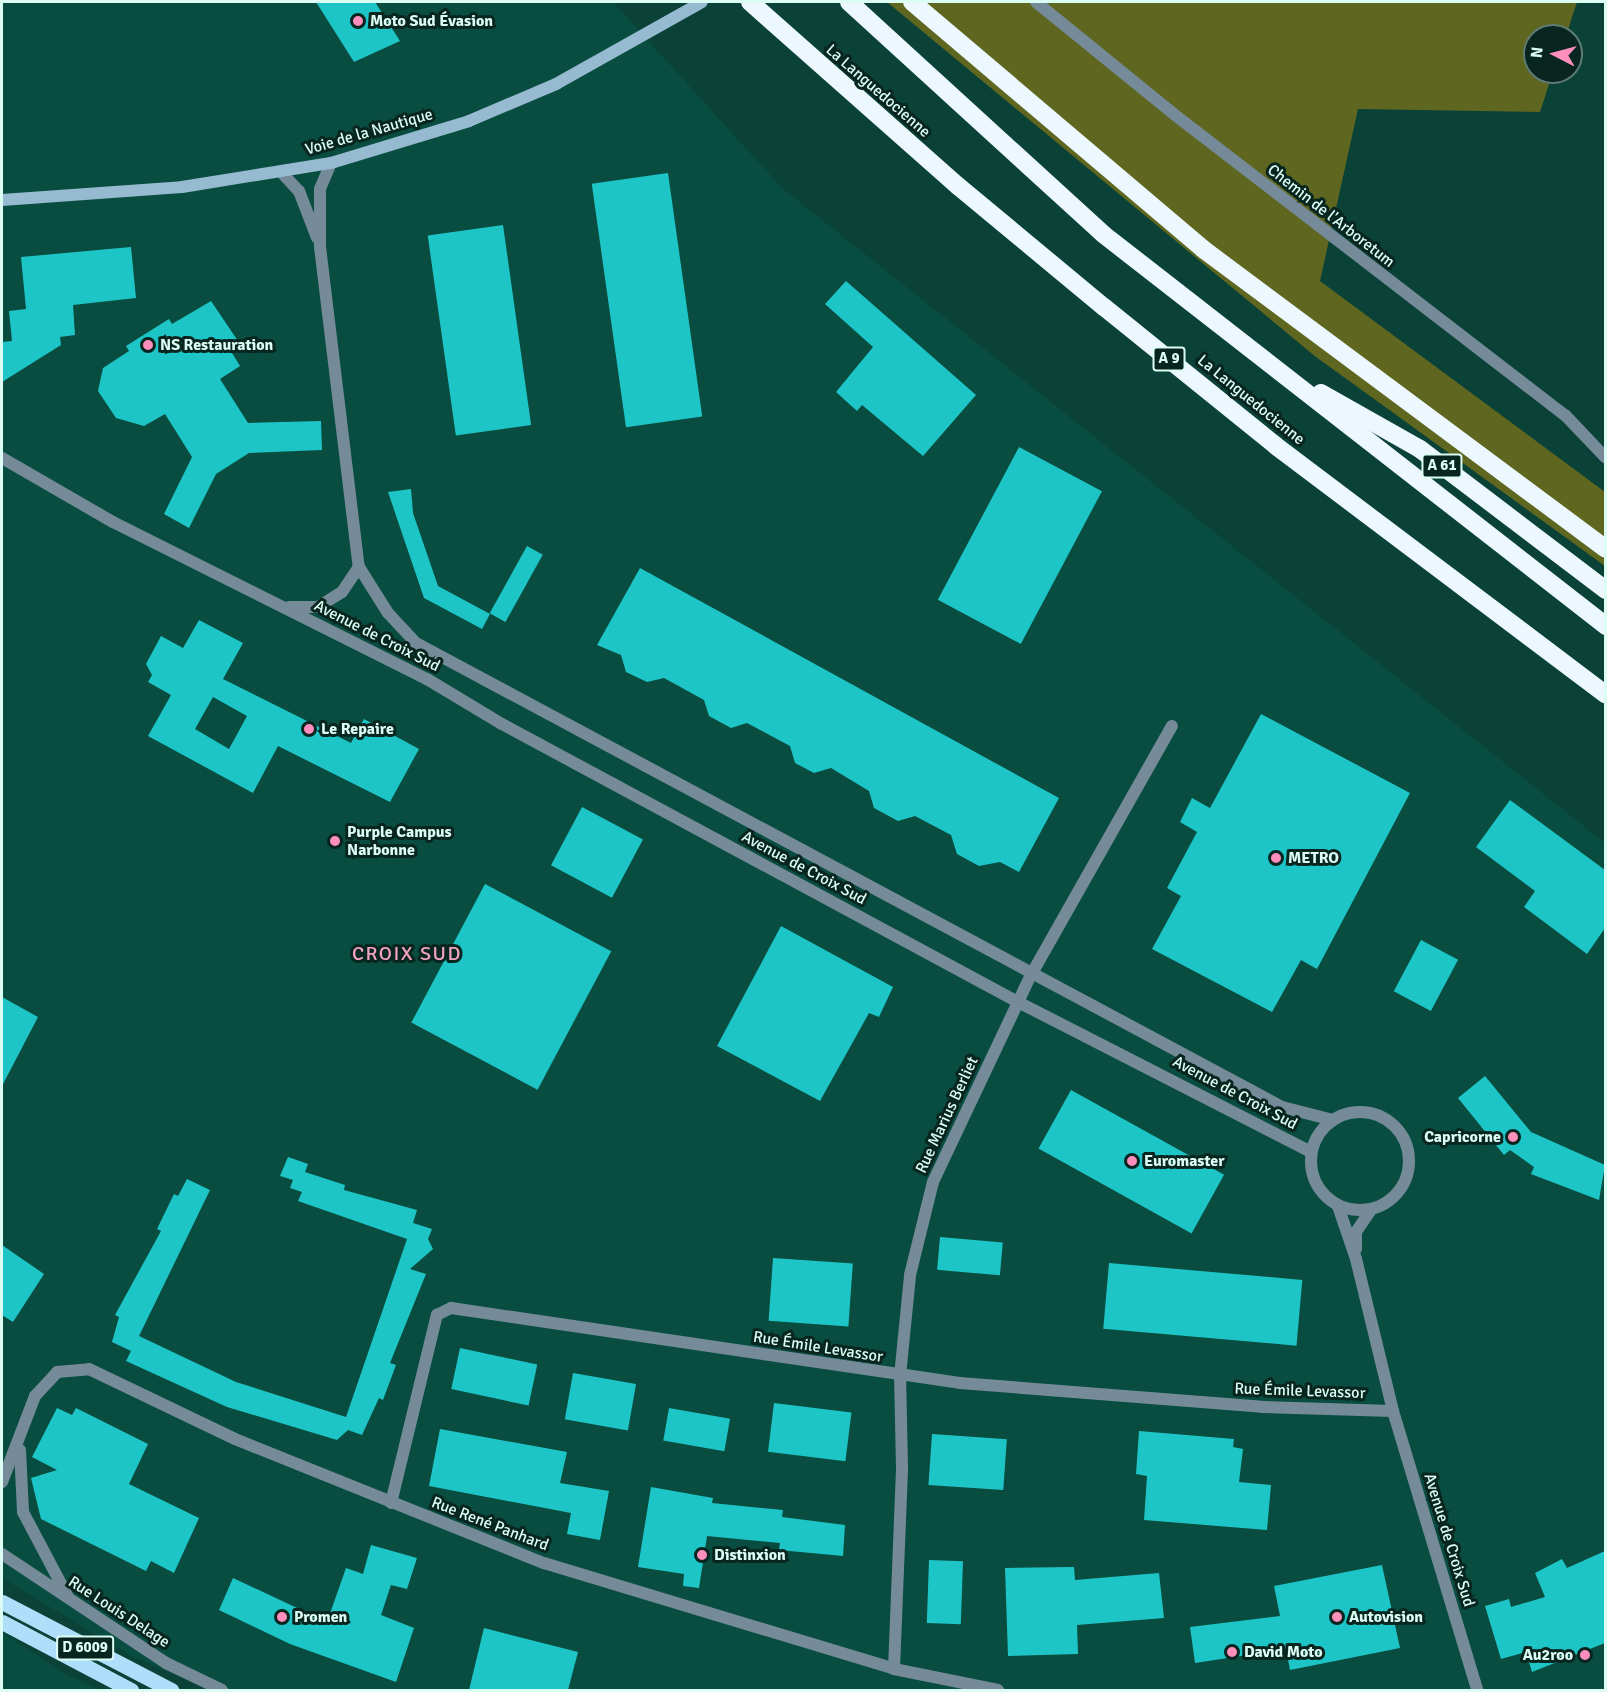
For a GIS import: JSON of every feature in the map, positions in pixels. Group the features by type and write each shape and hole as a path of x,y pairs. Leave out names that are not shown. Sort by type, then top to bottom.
{"highway":[{"name":"La Languedocienne","path":"750,2 958,186 1104,307 1276,446 1605,696"},
{"path":"849,2 1103,234 1605,626"},
{"path":"912,2 1203,249 1604,547"},
{"name":"A 61","path":"1265,361 1420,449 1605,590"}],"main road":[{"name":"D 6009","path":"2,1602 171,1690"},
{"name":"D 6009","path":"2,1622 131,1690"}],"street":[{"name":"Voie de la Nautique","path":"2,200 17,197 182,187 282,173 331,163 469,121 556,84 656,31 702,2"},
{"name":"Chemin de l'Arboretum","path":"1036,2 1184,123 1565,415 1605,458"},
{"name":"Avenue de Croix Sud","path":"331,163 320,189 320,247 359,567 388,613 416,644 440,660 504,688 1031,975 1282,1107 1333,1120"},
{"name":"Avenue de Croix Sud","path":"282,173 298,191 320,247"},
{"name":"Voie de la Nautique","path":"2,195 17,197"},
{"name":"Avenue de Croix Sud","path":"2,458 113,522 428,679 502,724 1017,1002 1311,1152"},
{"name":"Avenue de Croix Sud","path":"285,608 318,607 342,592 359,567"},
{"name":"Rue Marius Berliet","path":"894,1669 902,1480 900,1376 910,1275 933,1182 1031,975 1172,726"},
{"path":"1356,1112 1380,1116 1402,1138 1409,1153 1407,1178 1393,1198 1371,1210 1338,1206 1321,1192 1312,1174 1311,1152 1319,1134 1333,1120 1356,1112"},
{"name":"Avenue de Croix Sud","path":"1338,1206 1356,1259 1393,1411 1477,1690"},
{"name":"Avenue de Croix Sud","path":"1356,1259 1356,1232 1371,1210"},
{"name":"Rue Émile Levassor","path":"391,1503 437,1315 451,1308 467,1306 900,1376 1262,1407 1393,1411"},
{"name":"Rue René Panhard","path":"2,1482 11,1468 20,1433 35,1396 57,1372 89,1369 235,1439 544,1563 894,1669 998,1690"},
{"name":"Rue René Panhard","path":"20,1433 23,1512 69,1599"},
{"name":"Rue Louis Delage","path":"2,1554 166,1663 222,1690"}],"shaded area":[{"path":"2,2 613,2 782,188 1605,843 1605,1690 209,1690 131,1656 2,1578"},
{"path":"2,1632 66,1674 99,1690 2,1690"}],"green space":[{"path":"887,2 1577,2 1570,24 1523,24 1523,84 1549,84 1540,112 1358,109 1320,281 1605,492 1605,566 1316,357"}],"building":[{"name":"Moto Sud Évasion","path":"316,2 375,2 400,41 354,62"},
{"path":"668,173 702,417 626,427 592,184"},
{"path":"503,225 531,425 456,436 428,236"},
{"path":"131,247 136,298 73,305 75,335 60,337 61,345 2,382 2,342 12,341 9,311 26,309 21,257"},
{"path":"846,281 976,395 923,456 862,405 857,411 836,392 873,347 825,304"},
{"path":"211,301 238,341 229,348 240,366 220,379 248,423 321,421 322,450 249,453 216,474 189,528 164,514 192,457 165,414 144,426 116,418 98,391 103,368 129,351 126,346 169,319 172,324"},
{"path":"1019,447 1102,491 1021,644 938,600"},
{"path":"411,489 413,513 438,586 490,614 482,629 424,598 388,492"},
{"path":"527,546 543,555 505,622 490,613"},
{"path":"640,568 1059,798 1019,872 1000,862 979,866 957,854 951,835 915,816 898,821 874,808 869,791 831,768 814,773 795,763 790,746 747,723 731,728 709,716 704,700 664,678 647,682 626,672 621,655 597,645"},
{"path":"199,620 243,643 223,679 351,743 364,719 419,749 390,802 278,746 253,793 148,736 171,695 148,682 152,675 146,664 161,636 183,648","holes":["213,697 247,716 229,749 195,729"]},
{"path":"1261,714 1410,793 1317,969 1301,960 1272,1012 1152,949 1181,896 1167,888 1197,832 1180,822 1192,798 1210,808"},
{"path":"1510,800 1605,870 1605,928 1587,954 1524,907 1535,891 1476,847"},
{"path":"582,807 643,839 612,898 551,865"},
{"path":"485,884 611,951 538,1090 411,1023"},
{"path":"781,926 893,987 879,1017 869,1013 820,1101 717,1046"},
{"path":"1421,940 1458,960 1431,1011 1394,991"},
{"path":"2,997 38,1017 2,1086"},
{"name":"Capricorne","path":"1485,1076 1531,1132 1605,1165 1599,1200 1531,1174 1534,1167 1510,1150 1504,1155 1458,1098"},
{"name":"Euromaster","path":"1071,1090 1224,1175 1192,1233 1039,1149"},
{"path":"288,1157 308,1164 305,1172 345,1185 344,1190 417,1210 413,1223 432,1229 428,1239 433,1249 410,1269 426,1274 390,1363 396,1365 383,1400 379,1398 362,1435 348,1430 337,1440 227,1407 126,1361 131,1351 112,1342 119,1317 115,1315 161,1231 157,1229 174,1194 178,1196 187,1179 210,1190 139,1336 236,1382 346,1417 407,1239 298,1201 302,1192 290,1188 293,1180 280,1176"},
{"path":"940,1237 1003,1242 1000,1275 937,1270"},
{"path":"2,1245 44,1274 13,1322 2,1315"},
{"path":"773,1258 853,1264 848,1326 769,1321"},
{"path":"1109,1263 1302,1280 1297,1346 1103,1329"},
{"path":"460,1348 537,1364 529,1406 451,1389"},
{"path":"573,1373 636,1384 628,1430 565,1419"},
{"path":"774,1403 851,1413 845,1461 768,1452"},
{"path":"57,1408 72,1415 76,1408 148,1444 129,1484 199,1518 174,1573 151,1561 146,1571 41,1519 31,1478 57,1470 32,1457"},
{"path":"669,1408 730,1419 724,1451 663,1440"},
{"path":"440,1429 567,1452 560,1483 609,1491 600,1540 567,1534 571,1513 429,1486"},
{"path":"1139,1431 1234,1439 1233,1447 1243,1449 1239,1482 1271,1485 1267,1530 1144,1520 1147,1476 1136,1474"},
{"path":"932,1434 1007,1439 1003,1490 928,1485"},
{"path":"651,1487 713,1498 712,1503 783,1510 782,1517 845,1525 843,1556 779,1550 780,1543 707,1536 699,1588 683,1586 684,1574 638,1567"},
{"path":"371,1545 417,1558 407,1589 391,1585 381,1615 414,1628 396,1682 290,1644 219,1610 233,1578 327,1622 346,1568 363,1574"},
{"path":"1605,1551 1605,1643 1532,1672 1526,1652 1501,1659 1485,1606 1509,1599 1511,1607 1545,1597 1535,1573 1562,1559 1567,1568"},
{"path":"929,1560 963,1561 961,1624 927,1623"},
{"name":"Autovision","path":"1382,1565 1400,1648 1290,1670 1286,1649 1195,1663 1190,1627 1280,1616 1274,1586"},
{"path":"1074,1567 1075,1580 1159,1573 1164,1618 1077,1625 1078,1654 1008,1656 1005,1568"},
{"path":"484,1628 578,1652 568,1690 469,1690"}],"place":[{"name":"Moto Sud Évasion","path":"358,21"},
{"name":"NS Restauration","path":"148,345"},
{"name":"Le Repaire","path":"309,729"},
{"name":"Purple Campus Narbonne","path":"335,841"},
{"name":"METRO","path":"1276,858"},
{"name":"Capricorne","path":"1513,1137"},
{"name":"Euromaster","path":"1132,1161"},
{"name":"Distinxion","path":"702,1555"},
{"name":"Promen","path":"282,1617"},
{"name":"Autovision","path":"1337,1617"},
{"name":"David Moto","path":"1232,1652"},
{"name":"Au2roo","path":"1585,1655"}],"district":[{"name":"CROIX SUD","path":"407,953"}]}
